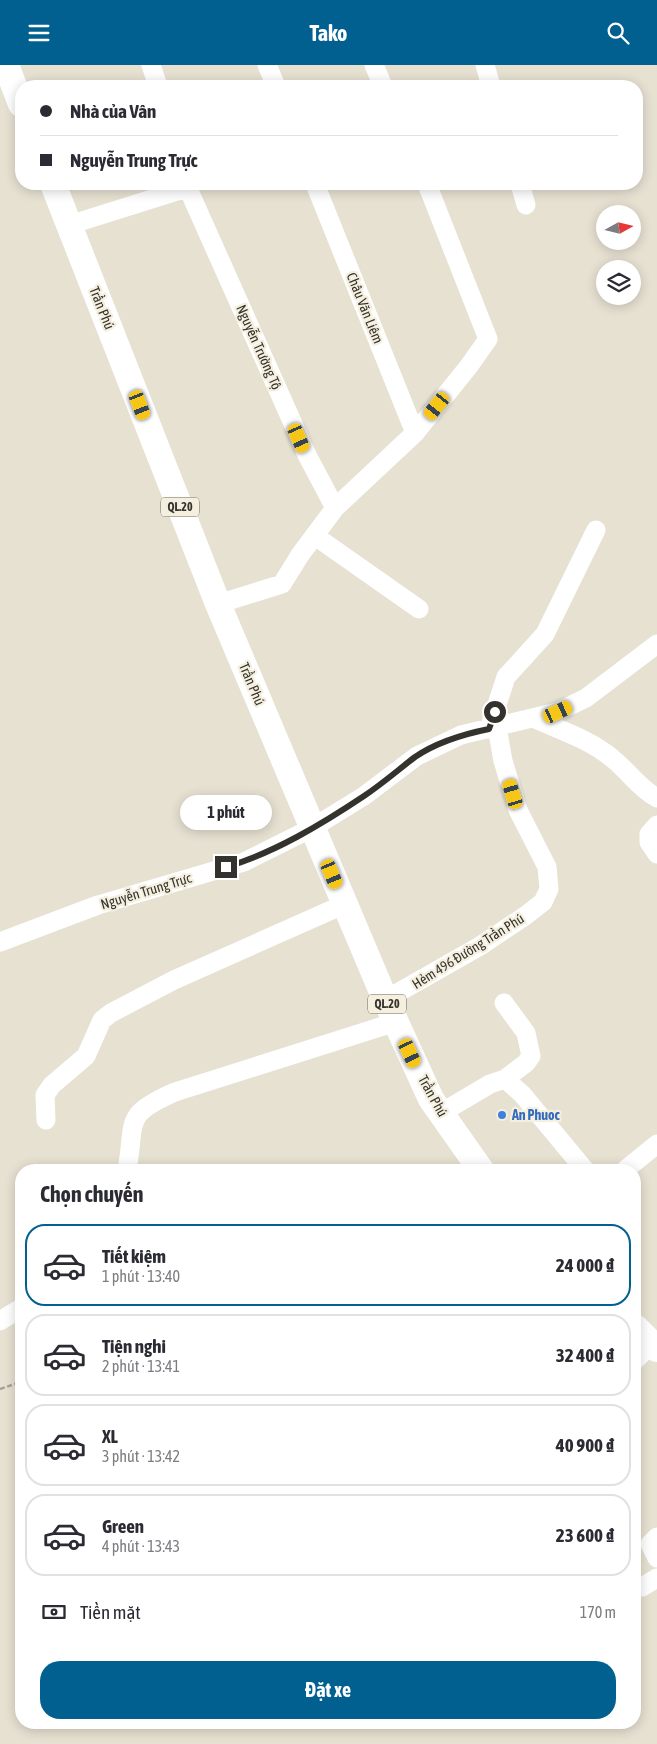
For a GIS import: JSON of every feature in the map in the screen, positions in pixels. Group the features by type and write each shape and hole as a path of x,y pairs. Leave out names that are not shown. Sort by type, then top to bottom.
{"highway":[{"path":"6,65 15,88"},
{"name":"Trần Phú","path":"55,190 218,604 390,1011 432,1099 477,1164"}],"street":[{"path":"151,65 156,80"},
{"path":"267,65 273,80"},
{"path":"374,65 380,80"},
{"path":"484,65 489,80"},
{"path":"69,225 172,190"},
{"name":"Nguyễn Trường Tộ","path":"189,190 307,455 335,508"},
{"name":"Châu Văn Liêm","path":"317,190 415,433"},
{"path":"218,604 282,584 335,508 415,433 470,366 488,339 429,190"},
{"path":"522,190 526,205"},
{"path":"493,728 506,677 545,634 596,530"},
{"path":"314,536 419,609"},
{"name":"Nguyễn Trung Trực","path":"0,942 98,905 244,862 312,828 364,796 417,756 461,735 558,712 586,698 657,644"},
{"path":"534,718 578,737 613,759 644,791 657,798"},
{"name":"Hẻm 496 Đường Trần Phú","path":"128,1164 131,1127 141,1110 150,1103 174,1092 390,1011 543,902 549,889 547,867 518,810 493,728"},
{"path":"657,825 649,834 649,841 657,854"},
{"path":"46,1120 45,1095 52,1085 86,1056 102,1020 111,1013 174,980 345,904"},
{"path":"441,1113 490,1084 506,1079 526,1063 531,1056 526,1033 504,1003"},
{"path":"506,1079 522,1094 580,1164"},
{"path":"632,1164 657,1144"},
{"path":"0,1321 15,1312"},
{"path":"657,1537 650,1544 657,1558"},
{"path":"641,1587 657,1578"}],"path":[{"path":"0,1389 15,1384"}],"place":[{"name":"An Phuoc","path":"502,1115"}],"route":[{"path":"226,867 244,862 312,828 364,796 417,756 461,735 489,729 495,712"}]}
